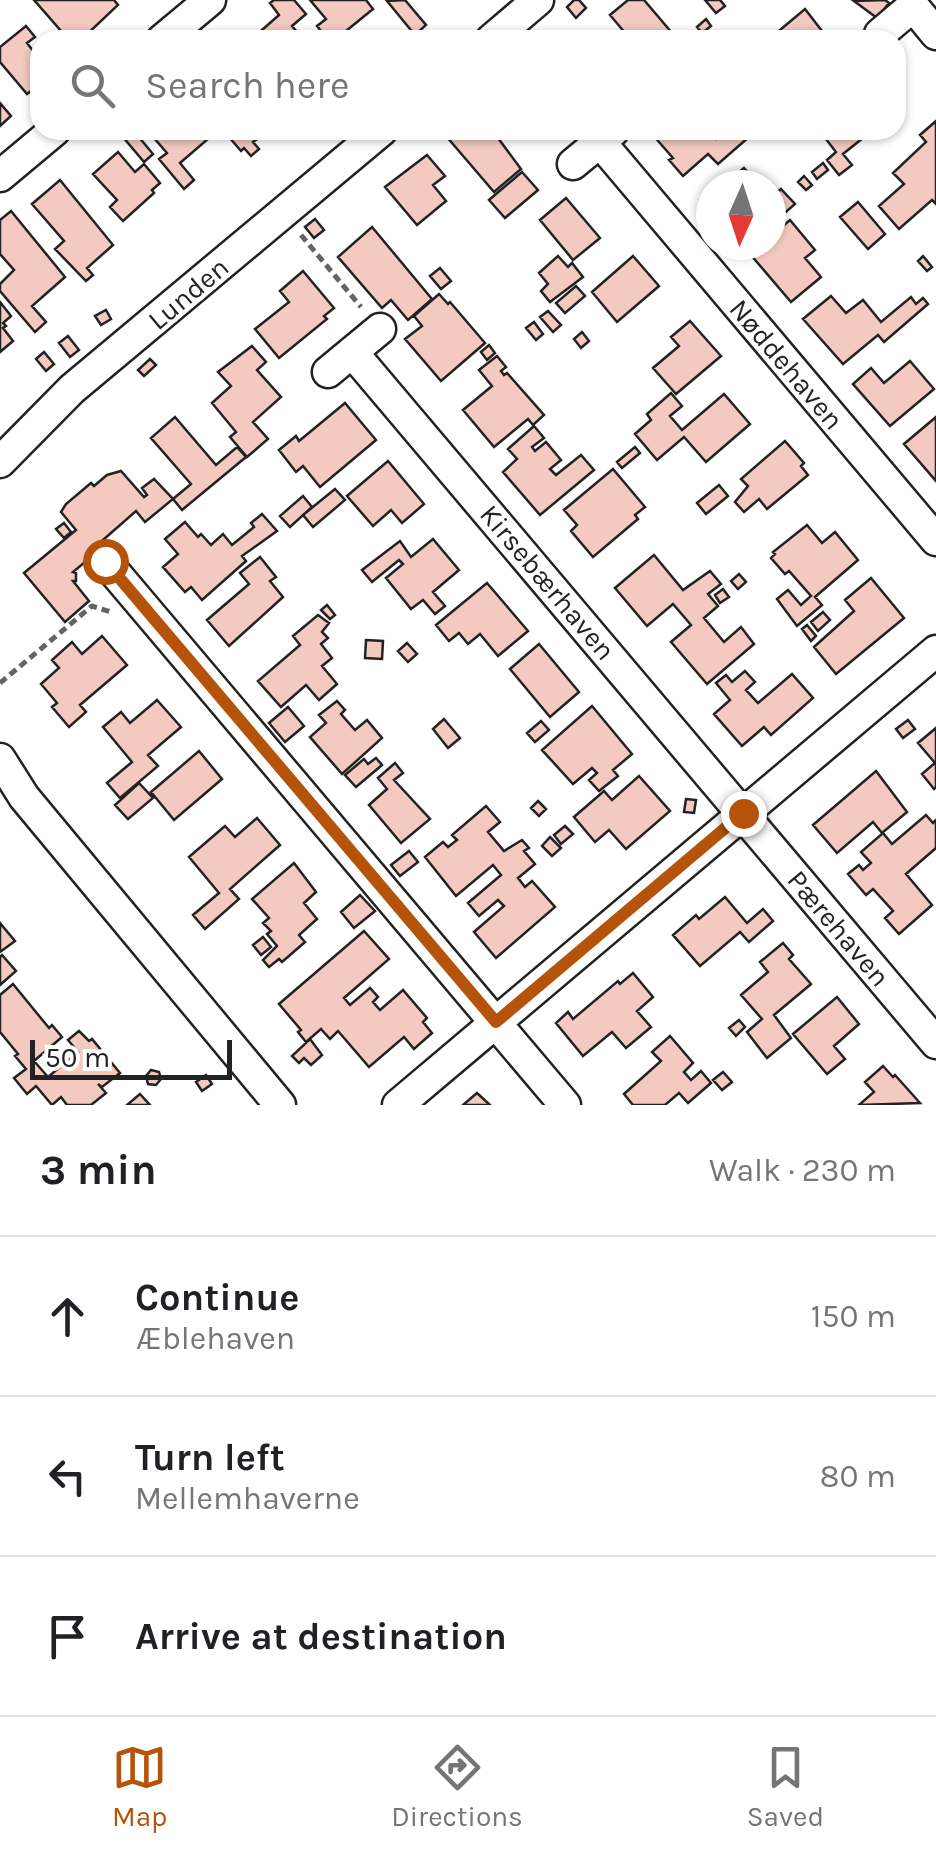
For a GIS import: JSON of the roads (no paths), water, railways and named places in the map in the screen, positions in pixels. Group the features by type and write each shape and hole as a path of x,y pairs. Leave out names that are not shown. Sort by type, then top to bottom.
{"street":[{"path":"174,30 210,0"},
{"path":"502,30 538,0"},
{"path":"885,30 912,6 936,34"},
{"path":"0,176 43,140"},
{"name":"Lunden","path":"0,462 72,389 370,140"},
{"name":"Nøddehaven","path":"573,164 602,140"},
{"name":"Nøddehaven","path":"610,140 936,540"},
{"path":"328,372 380,329"},
{"name":"Kirsebærhaven","path":"352,352 743,813"},
{"path":"105,561 124,604 496,1022 565,1105"},
{"path":"398,1105 936,651"},
{"path":"0,759 24,797 280,1105"},
{"name":"Pærehaven","path":"743,813 936,1043"}]}
